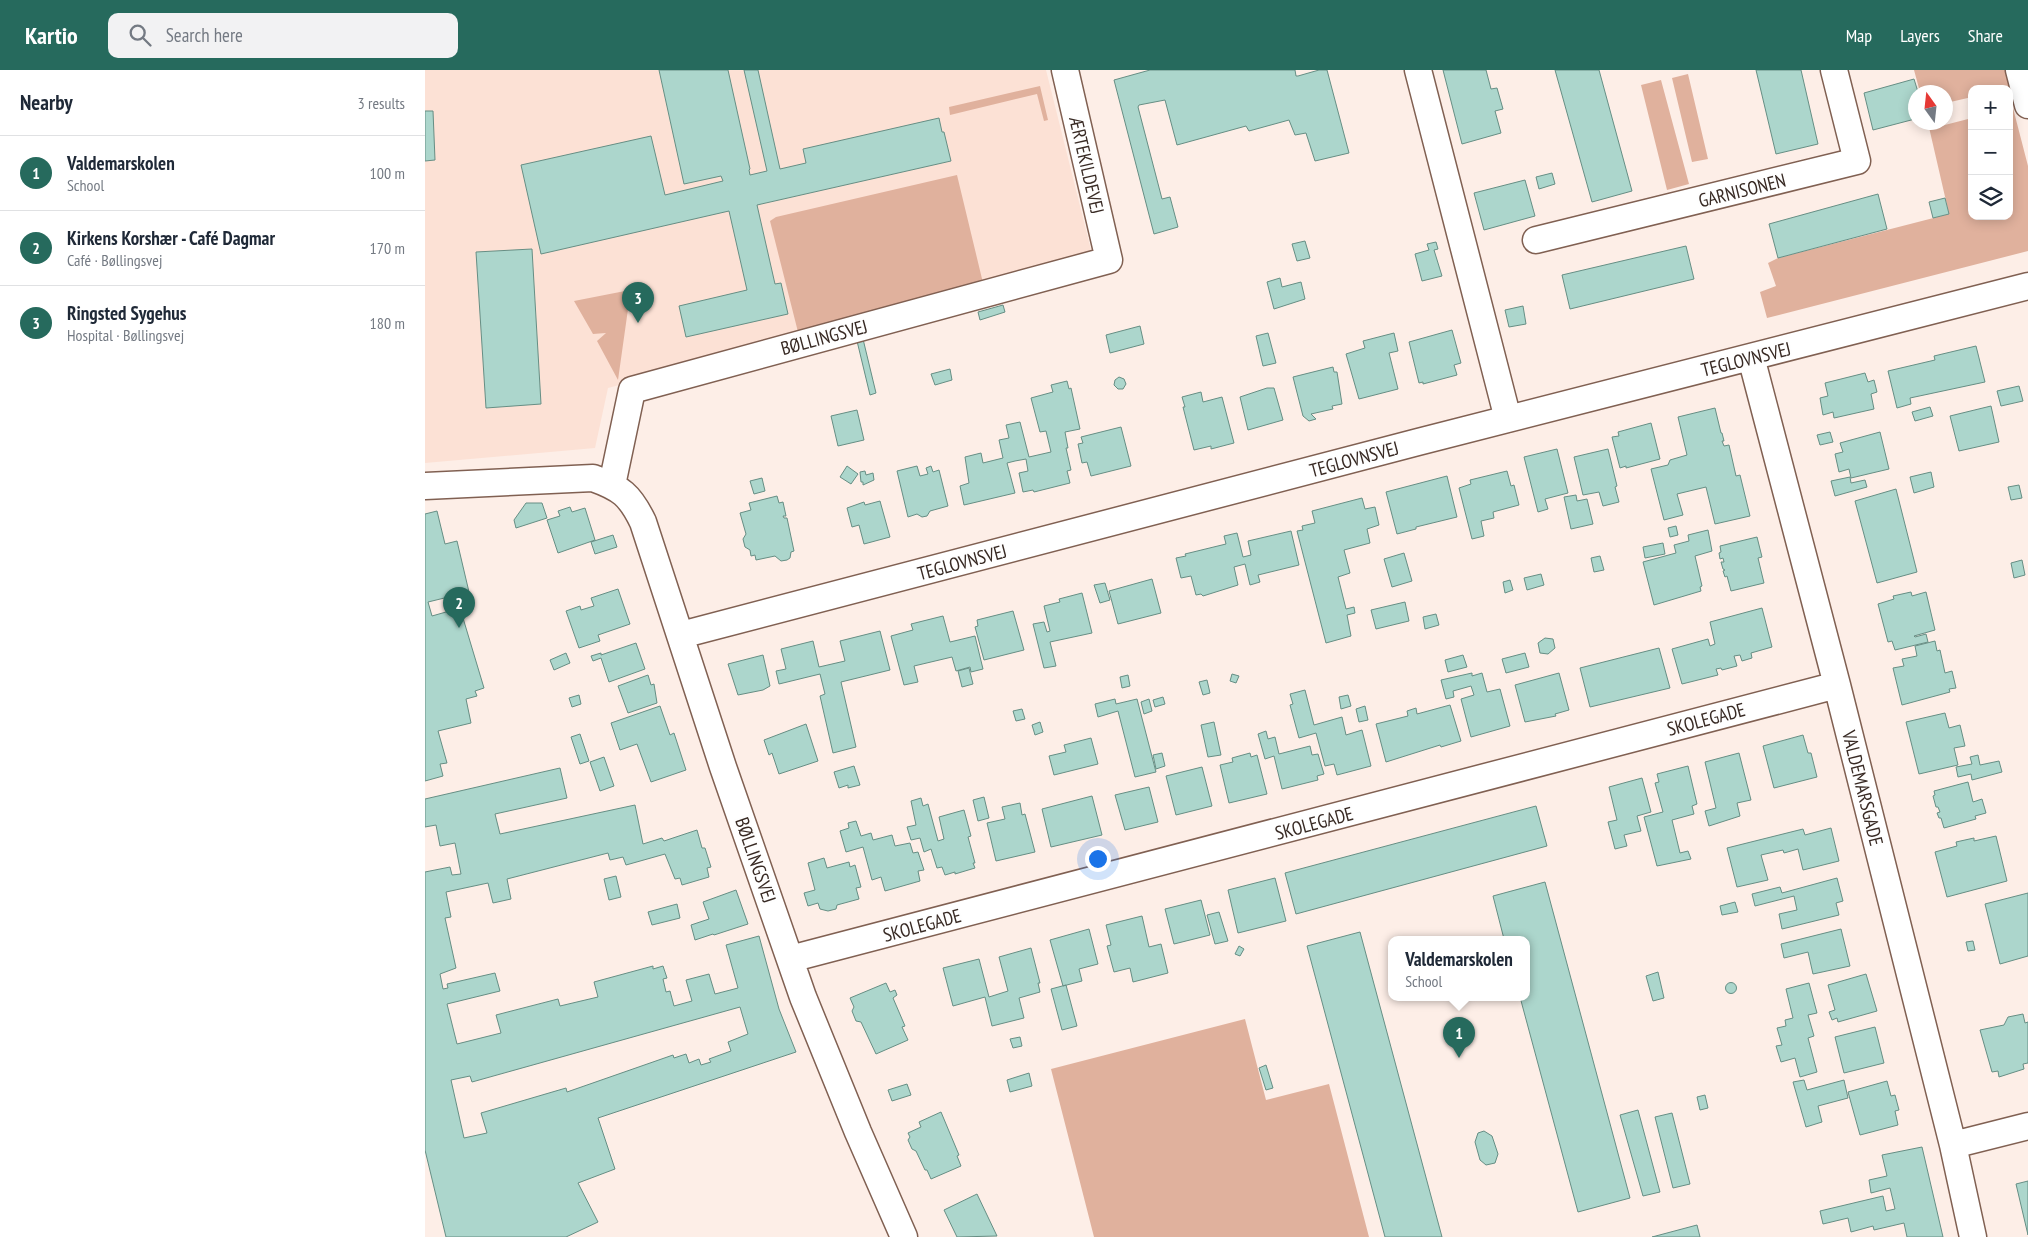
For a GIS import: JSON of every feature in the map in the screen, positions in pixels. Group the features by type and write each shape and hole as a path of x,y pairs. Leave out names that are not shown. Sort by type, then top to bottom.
{"street":[{"name":"ÆRTEKILDEVEJ","path":"1065,70 1109,260"},
{"path":"1418,70 1508,419"},
{"name":"GARNISONEN","path":"1536,240 1857,161 1834,70"},
{"path":"2019,70 2028,105"},
{"name":"BØLLINGSVEJ","path":"612,485 632,390 1109,260"},
{"name":"TEGLOVNSVEJ","path":"681,635 1508,419 2028,286"},
{"name":"VALDEMARSGADE","path":"1751,357 1837,685 1953,1145 1973,1237"},
{"name":"BØLLINGSVEJ","path":"425,486 593,478 612,485 625,493 643,522 723,767 803,997 904,1237"},
{"name":"SKOLEGADE","path":"791,959 1837,685"},
{"path":"1953,1145 2028,1126"}],"shaded area":[{"path":"425,70 1046,70 1093,258 608,388 595,448 425,463"},
{"path":"1914,70 2009,70 2014,87 2013,85 1968,85 1968,98 1953,101 1953,85 1918,85"},
{"path":"1688,74 1708,159 1692,162 1672,78"},
{"path":"1661,80 1689,184 1667,190 1641,85"},
{"path":"1040,86 1048,120 1044,121 1037,94 950,115 949,107"},
{"path":"2013,108 2028,166 2028,251 1767,318 1760,292 1776,286 1768,263 1778,258 1949,214 1930,130 1953,130 1953,123 1968,119 1968,220 2013,220"},
{"path":"957,175 983,283 798,332 770,221 776,217"},
{"path":"625,291 630,295 618,380 597,341 606,333 593,334 574,301"},
{"path":"1245,1019 1266,1100 1329,1084 1369,1237 1094,1237 1051,1069"}],"building":[{"path":"659,70 728,70 750,175 767,171 744,70 758,70 780,169 806,163 803,149 939,118 951,161 757,205 775,284 781,283 788,314 686,337 679,306 747,290 729,211 541,254 521,165 651,136 665,195 723,181 721,176 684,184"},
{"path":"1150,70 1295,70 1296,76 1298,76 1319,70 1327,70 1349,153 1315,161 1306,133 1295,135 1289,120 1249,131 1246,126 1177,145 1165,100 1139,105 1162,199 1170,197 1178,227 1154,234 1114,80"},
{"path":"1443,70 1486,70 1491,89 1497,88 1503,109 1495,111 1501,133 1462,144"},
{"path":"1555,70 1599,70 1632,191 1592,202"},
{"path":"1756,70 1801,70 1818,144 1776,154"},
{"path":"1914,79 1916,85 1908,85 1908,121 1873,130 1864,93"},
{"path":"425,111 433,111 435,160 425,161"},
{"path":"1552,173 1555,184 1539,189 1536,177"},
{"path":"1525,180 1535,216 1484,230 1474,193"},
{"path":"1878,194 1887,229 1778,258 1769,224"},
{"path":"1945,198 1949,214 1933,218 1929,202"},
{"path":"1305,241 1310,258 1297,261 1292,244"},
{"path":"1436,242 1438,249 1434,250 1442,276 1422,281 1415,254 1429,250 1427,244"},
{"path":"1686,246 1694,279 1570,309 1562,275"},
{"path":"532,249 541,404 486,408 476,252"},
{"path":"1280,278 1282,287 1301,282 1305,299 1274,309 1267,282"},
{"path":"1003,305 1005,312 980,320 978,312"},
{"path":"1523,306 1526,324 1509,327 1505,310"},
{"path":"1140,326 1144,344 1110,353 1106,335"},
{"path":"1452,330 1461,363 1454,365 1457,375 1423,384 1423,382 1419,383 1409,342"},
{"path":"1268,333 1276,363 1263,366 1256,336"},
{"path":"1394,333 1398,351 1389,353 1398,389 1359,399 1346,354 1365,348 1363,341"},
{"path":"863,339 876,393 870,395 857,341"},
{"path":"1976,346 1985,382 1910,398 1911,404 1897,408 1888,371 1935,360 1934,356"},
{"path":"1333,367 1334,372 1337,372 1342,404 1332,406 1333,409 1311,414 1316,419 1309,421 1303,416 1293,377"},
{"path":"950,369 952,380 935,385 931,374"},
{"path":"1865,373 1868,382 1874,380 1877,392 1871,394 1874,409 1834,418 1833,412 1823,415 1820,398 1828,396 1825,383"},
{"path":"1119,377 1124,379 1126,384 1123,389 1118,389 1114,385 1115,380"},
{"path":"1067,381 1069,389 1071,388 1080,429 1065,432 1068,448 1066,448 1071,470 1067,471 1070,483 1034,492 1033,490 1023,492 1019,473 1028,471 1026,459 1015,461 1007,463 1015,493 964,505 960,486 969,483 965,457 981,453 983,463 1003,458 999,440 1009,438 1006,425 1020,422 1029,457 1051,452 1046,431 1040,432 1031,398 1053,392 1051,385"},
{"path":"2019,386 2023,401 2001,406 1997,391"},
{"path":"1267,388 1274,388 1283,420 1248,430 1240,397"},
{"path":"1201,392 1203,402 1222,397 1234,443 1211,449 1211,446 1194,450 1182,397"},
{"path":"1991,406 1999,442 1959,451 1950,416"},
{"path":"1930,407 1933,416 1915,421 1912,412"},
{"path":"1715,408 1724,441 1722,441 1724,446 1729,445 1736,476 1740,475 1750,516 1715,524 1706,487 1677,494 1683,515 1664,520 1651,469 1668,465 1670,460 1687,455 1678,417"},
{"path":"857,410 864,440 838,446 831,416"},
{"path":"1651,423 1660,459 1620,468 1612,437 1619,436 1618,432"},
{"path":"1121,427 1131,466 1091,476 1087,462 1082,463 1078,444 1083,443 1081,437"},
{"path":"1830,432 1833,442 1820,445 1817,435"},
{"path":"1880,432 1889,469 1851,478 1849,469 1839,472 1835,454 1843,452 1840,443"},
{"path":"1557,449 1568,493 1545,499 1548,509 1538,512 1524,457"},
{"path":"1608,449 1619,502 1603,506 1599,492 1583,495 1574,457"},
{"path":"847,466 858,474 851,484 840,477"},
{"path":"917,466 920,476 928,474 926,468 931,466 933,472 939,470 948,506 930,511 927,516 922,517 917,514 908,517 897,471"},
{"path":"865,471 866,475 873,473 874,480 863,485 860,472"},
{"path":"1507,471 1511,486 1514,485 1519,505 1493,512 1494,518 1481,521 1484,536 1472,539 1459,488 1471,484 1470,480"},
{"path":"1931,472 1934,487 1914,493 1910,477"},
{"path":"1447,476 1457,517 1416,527 1416,529 1397,534 1386,492"},
{"path":"1850,477 1851,483 1865,480 1867,487 1835,496 1831,481"},
{"path":"762,478 765,491 754,494 750,481"},
{"path":"2019,485 2022,498 2011,500 2008,487"},
{"path":"1896,489 1917,572 1877,583 1855,501"},
{"path":"1576,495 1577,501 1587,499 1593,524 1571,529 1564,497"},
{"path":"777,496 779,503 783,502 786,516 783,516 787,518 794,551 791,552 790,558 787,560 781,561 775,556 756,560 755,555 751,556 750,550 745,547 743,539 746,534 740,513 751,510 749,503"},
{"path":"1362,498 1365,509 1375,507 1379,525 1367,529 1370,543 1344,550 1350,573 1338,577 1346,609 1354,607 1355,613 1347,615 1351,636 1326,643 1297,531 1303,530 1302,526 1315,523 1312,511"},
{"path":"880,501 890,537 864,544 859,525 852,527 847,508 864,502 865,505"},
{"path":"526,503 542,503 547,518 516,528 514,520"},
{"path":"570,507 572,512 585,508 595,540 558,553 547,520 560,516 558,511"},
{"path":"437,511 445,544 457,541 469,592 428,602 432,616 460,608 484,688 475,691 477,696 466,699 471,723 438,731 447,763 440,764 443,776 425,781 425,514"},
{"path":"1676,526 1678,535 1670,537 1668,528"},
{"path":"1708,530 1712,551 1695,556 1702,586 1700,587 1701,591 1654,605 1643,562 1676,553 1674,545 1689,541 1688,535"},
{"path":"1291,531 1299,565 1258,575 1260,582 1250,585 1245,564 1234,567 1238,585 1203,596 1201,594 1196,595 1191,576 1181,578 1176,558 1226,544 1224,536 1237,533 1243,557 1251,555 1248,541"},
{"path":"613,535 617,547 595,554 591,542"},
{"path":"1757,537 1762,557 1758,558 1764,583 1731,591 1727,576 1725,577 1723,571 1725,570 1721,562 1724,562 1723,558 1720,559 1720,546"},
{"path":"1663,543 1665,554 1645,558 1643,547"},
{"path":"1404,553 1412,581 1392,587 1384,559"},
{"path":"1600,556 1604,570 1594,572 1591,558"},
{"path":"2022,560 2025,575 2014,578 2011,563"},
{"path":"1541,574 1544,585 1527,590 1524,578"},
{"path":"1152,579 1161,613 1118,624 1109,591"},
{"path":"1510,580 1513,590 1505,593 1503,582"},
{"path":"1105,583 1110,600 1100,603 1094,585"},
{"path":"618,589 630,624 598,635 600,641 579,648 566,611 580,606 581,610 594,606 591,598"},
{"path":"1911,592 1912,596 1926,592 1935,630 1914,636 1926,634 1928,642 1895,650 1892,641 1888,642 1878,604 1894,599 1893,596"},
{"path":"1082,593 1092,633 1050,642 1056,666 1044,668 1033,624 1044,622 1047,632 1050,631 1044,606 1060,602 1059,599"},
{"path":"1405,602 1409,621 1376,629 1371,610"},
{"path":"1762,608 1772,647 1751,653 1752,658 1742,661 1740,655 1734,656 1737,666 1722,670 1721,668 1716,669 1718,675 1682,684 1672,649 1708,639 1710,646 1715,644 1710,622"},
{"path":"1013,611 1024,650 984,660 975,627 978,626 977,620"},
{"path":"1436,614 1439,625 1425,629 1423,617"},
{"path":"943,616 950,642 975,636 983,669 971,672 970,667 956,671 952,657 914,666 918,682 904,685 891,636 913,630 911,624"},
{"path":"880,631 890,670 841,682 856,747 833,753 820,696 825,694 820,674 779,684 776,671 786,669 781,649 813,641 819,667 845,661 840,641"},
{"path":"1545,638 1553,639 1555,648 1548,654 1540,653 1538,643"},
{"path":"1935,641 1937,651 1940,650 1945,673 1952,671 1956,688 1949,689 1950,692 1902,705 1893,668 1904,666 1902,659 1917,656 1915,646"},
{"path":"636,643 645,669 609,682 601,658 593,661 591,656 601,653 601,655"},
{"path":"1659,648 1670,688 1590,707 1580,668"},
{"path":"566,653 570,663 554,670 550,660"},
{"path":"1525,653 1529,667 1506,673 1502,659"},
{"path":"763,655 770,686 763,690 738,695 728,664"},
{"path":"1463,655 1467,667 1448,672 1445,660"},
{"path":"969,668 973,684 962,687 958,671"},
{"path":"1472,673 1472,676 1482,673 1487,692 1500,689 1510,726 1471,737 1461,699 1474,695 1471,686 1453,691 1454,697 1446,699 1441,680"},
{"path":"1559,673 1569,710 1555,714 1556,716 1525,722 1515,685"},
{"path":"1232,674 1239,676 1236,683 1230,681"},
{"path":"648,675 651,685 654,684 657,703 628,713 618,686"},
{"path":"1128,675 1130,686 1122,688 1120,677"},
{"path":"1207,680 1210,693 1203,695 1199,682"},
{"path":"1305,690 1314,725 1342,717 1346,735 1362,730 1371,766 1337,775 1334,764 1325,766 1316,733 1299,738 1290,705 1293,704 1290,694"},
{"path":"579,695 581,704 572,707 569,698"},
{"path":"1348,695 1351,706 1341,709 1339,697"},
{"path":"1163,697 1165,704 1155,707 1153,700"},
{"path":"1115,699 1116,704 1137,699 1156,772 1135,777 1118,711 1098,717 1095,704"},
{"path":"1149,699 1152,711 1144,714 1141,702"},
{"path":"1450,705 1461,741 1441,747 1440,745 1386,762 1376,724 1408,716 1407,711 1416,708 1417,714"},
{"path":"660,706 670,735 674,733 686,770 651,782 637,744 620,750 611,723"},
{"path":"1365,706 1368,720 1359,722 1356,709"},
{"path":"1022,709 1025,719 1016,721 1013,711"},
{"path":"1945,713 1949,728 1960,725 1965,746 1954,748 1958,765 1919,774 1906,722"},
{"path":"1040,722 1043,732 1035,735 1032,725"},
{"path":"1214,722 1221,755 1208,757 1201,725"},
{"path":"806,724 818,761 779,774 772,753 769,755 764,740"},
{"path":"1266,731 1268,739 1275,737 1279,754 1310,746 1312,755 1318,754 1324,774 1317,776 1318,780 1282,789 1274,756 1265,759 1258,734"},
{"path":"580,734 589,761 580,764 571,737"},
{"path":"1803,735 1808,753 1811,753 1817,777 1774,788 1763,746"},
{"path":"1091,738 1098,764 1054,775 1049,756 1066,752 1064,745"},
{"path":"1162,753 1165,766 1156,769 1153,755"},
{"path":"1250,753 1251,757 1257,755 1267,794 1229,803 1220,765 1233,762 1232,758"},
{"path":"1739,753 1751,800 1737,803 1740,816 1709,826 1705,811 1716,808 1705,762"},
{"path":"1978,755 1980,765 1999,761 2002,772 1972,780 1971,774 1958,777 1956,767 1972,764 1970,757"},
{"path":"604,757 614,786 600,791 590,762"},
{"path":"854,766 860,785 848,788 848,785 839,788 834,772"},
{"path":"1688,766 1697,804 1692,806 1694,814 1672,820 1680,853 1688,851 1691,859 1657,866 1644,817 1663,812 1655,783 1659,782 1657,774"},
{"path":"1202,767 1212,806 1176,815 1166,776"},
{"path":"560,768 567,798 495,814 500,834 635,805 643,844 662,838 664,841 697,830 702,848 705,848 711,867 707,868 709,877 682,885 680,878 675,879 665,854 626,865 623,857 610,860 608,853 507,879 511,899 493,903 488,883 446,892 451,917 445,918 456,968 440,974 443,989 448,988 447,984 495,973 500,991 447,1004 457,1044 501,1033 496,1015 558,999 560,1006 598,997 594,982 653,966 653,969 663,966 667,978 663,979 666,992 670,991 674,1006 692,1001 686,980 709,974 715,994 738,988 726,945 759,936 779,1009 796,1052 598,1118 615,1169 578,1183 598,1222 566,1237 446,1237 425,1150 425,872 450,867 452,875 461,874 455,843 440,846 436,825 425,827 425,799","holes":["740,1007 748,1034 728,1042 731,1051 709,1059 711,1062 701,1065 699,1059 689,1063 686,1054 674,1058 673,1055 567,1092 566,1088 481,1113 487,1133 464,1138 451,1080 470,1076 472,1082"]},
{"path":"1642,778 1651,812 1637,816 1641,831 1624,835 1627,846 1615,849 1608,822 1617,820 1609,787"},
{"path":"1968,782 1973,802 1982,799 1986,813 1975,816 1976,819 1944,828 1941,818 1939,818 1937,813 1940,812 1938,807 1936,807 1933,796 1935,795 1934,791"},
{"path":"1149,787 1158,822 1125,830 1115,795"},
{"path":"1092,796 1102,835 1051,847 1042,809"},
{"path":"984,797 989,818 978,821 973,800"},
{"path":"921,798 923,806 928,804 938,841 944,839 939,817 964,810 971,836 968,837 975,868 945,875 942,867 937,868 931,849 924,852 920,838 911,840 907,827 916,825 911,801"},
{"path":"1020,803 1022,815 1025,814 1035,852 996,861 987,823 1005,819 1002,807"},
{"path":"1536,806 1547,846 1296,914 1285,873"},
{"path":"856,821 861,836 871,833 873,840 892,835 895,846 910,843 913,853 918,852 924,870 918,871 920,881 885,891 881,877 872,880 863,847 846,852 840,831 849,828 848,823"},
{"path":"1831,828 1839,861 1803,870 1798,849 1784,853 1783,850 1761,855 1768,880 1737,887 1727,848 1803,829 1805,835"},
{"path":"1996,836 2007,881 1947,897 1935,852 1957,846 1956,842 1974,838 1974,841"},
{"path":"824,858 827,868 849,862 850,867 855,865 861,887 856,888 859,899 837,905 836,909 828,911 820,909 818,903 808,906 804,893 815,890 808,863"},
{"path":"616,876 621,897 609,900 604,879"},
{"path":"1275,878 1286,921 1238,933 1228,890"},
{"path":"1837,878 1843,901 1836,903 1839,915 1782,929 1779,914 1797,910 1794,896 1755,906 1752,894 1780,887 1782,893"},
{"path":"1545,882 1630,1198 1578,1212 1521,1001 1530,1001 1530,936 1503,936 1493,896"},
{"path":"736,890 748,924 695,940 691,925 709,919 703,902"},
{"path":"2028,893 2028,956 2000,964 1985,904"},
{"path":"1201,900 1210,935 1174,944 1165,909"},
{"path":"1735,902 1738,912 1722,915 1720,906"},
{"path":"677,904 680,918 652,925 648,912"},
{"path":"1219,912 1228,941 1215,944 1207,915"},
{"path":"1142,916 1149,947 1161,944 1168,973 1133,982 1130,968 1114,972 1107,946 1111,945 1106,925"},
{"path":"1089,929 1098,964 1079,969 1082,981 1063,986 1050,940"},
{"path":"1841,929 1850,966 1813,974 1808,952 1784,958 1781,944"},
{"path":"1360,932 1442,1237 1385,1237 1307,946"},
{"path":"1973,941 1975,950 1968,951 1966,942"},
{"path":"1239,946 1244,949 1240,956 1235,954"},
{"path":"1031,948 1040,983 1038,983 1040,992 1019,998 1024,1018 992,1026 985,997 953,1006 943,968 979,959 989,997 1008,991 999,957"},
{"path":"1658,972 1664,998 1653,1001 1646,976"},
{"path":"1866,974 1877,1011 1838,1022 1837,1018 1832,1020 1829,1012 1835,1010 1828,985"},
{"path":"886,983 890,992 895,990 897,995 893,998 905,1026 902,1027 908,1040 876,1054 861,1022 856,1021 852,1011 854,1007 850,998"},
{"path":"1729,983 1733,983 1736,988 1735,992 1729,993 1726,990 1726,986"},
{"path":"1809,983 1817,1013 1808,1015 1814,1036 1808,1038 1817,1072 1800,1077 1795,1058 1781,1062 1776,1046 1782,1045 1777,1028 1786,1026 1785,1020 1793,1018 1786,989"},
{"path":"1066,985 1077,1026 1062,1030 1051,989"},
{"path":"2023,1014 2025,1023 2028,1022 2028,1063 2023,1064 2024,1069 1999,1077 1998,1071 1992,1072 1980,1030 2004,1025 2008,1017"},
{"path":"1875,1027 1884,1063 1844,1073 1835,1037"},
{"path":"1020,1037 1022,1046 1013,1048 1010,1039"},
{"path":"1266,1065 1273,1088 1266,1090 1259,1068"},
{"path":"1029,1073 1032,1086 1010,1092 1007,1080"},
{"path":"1804,1080 1807,1090 1844,1080 1848,1098 1818,1106 1822,1122 1806,1127 1793,1082"},
{"path":"1887,1081 1891,1096 1895,1095 1899,1110 1895,1111 1898,1125 1860,1135 1848,1092"},
{"path":"907,1084 911,1095 892,1101 888,1090"},
{"path":"1705,1095 1708,1108 1700,1110 1697,1097"},
{"path":"1638,1110 1660,1192 1643,1196 1620,1115"},
{"path":"941,1112 959,1155 957,1156 961,1166 931,1179 916,1151 912,1149 908,1140 910,1137 908,1133 921,1127 919,1122"},
{"path":"1672,1113 1690,1184 1673,1188 1655,1117"},
{"path":"1484,1131 1492,1136 1498,1154 1495,1163 1486,1165 1480,1160 1475,1142 1478,1133"},
{"path":"1922,1147 1943,1237 1907,1237 1904,1223 1874,1230 1873,1226 1851,1232 1848,1218 1823,1224 1820,1211 1883,1196 1886,1211 1895,1209 1890,1188 1871,1193 1869,1180 1887,1176 1882,1155"},
{"path":"2028,1181 2028,1235 2016,1184"},
{"path":"977,1194 997,1236 957,1237 944,1210"},
{"path":"1697,1225 1700,1237 1652,1237"}],"place":[{"name":"Ringsted Sygehus","path":"638,323"},
{"name":"Kirkens Korshær - Café Dagmar","path":"459,628"},
{"name":"Valdemarskolen","path":"1459,1058"}]}
